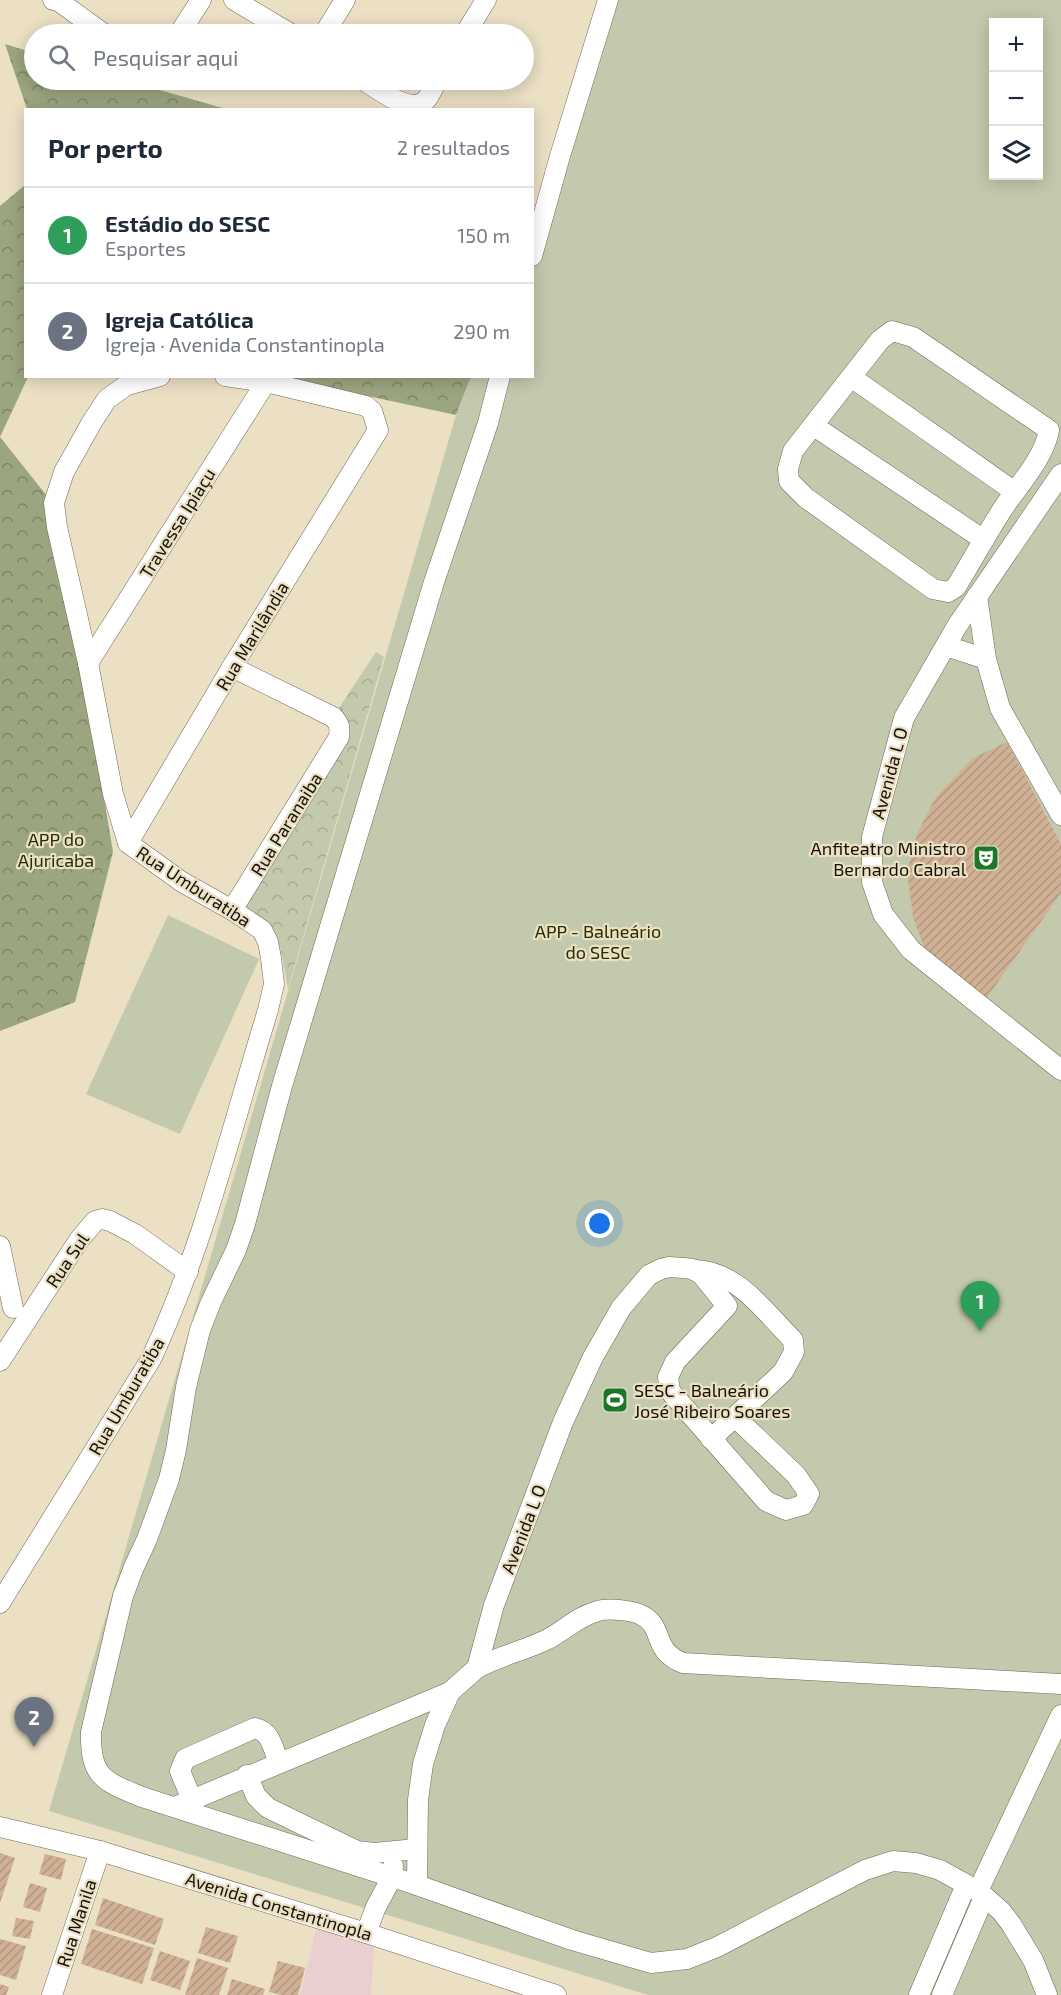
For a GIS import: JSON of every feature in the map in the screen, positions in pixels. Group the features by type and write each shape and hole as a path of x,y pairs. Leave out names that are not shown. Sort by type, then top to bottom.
{"street":[{"path":"56,0 90,24"},
{"path":"185,24 201,0"},
{"path":"234,0 274,24"},
{"path":"330,24 345,0"},
{"path":"471,24 486,0"},
{"path":"534,249 608,0"},
{"path":"380,90 398,101 417,105 424,101 431,90"},
{"path":"892,331 913,337 1049,430 1043,449 1000,513 956,587 948,592 933,589 806,498 789,481 788,469 793,452 851,377 880,340 892,331"},
{"path":"851,377 1015,492"},
{"name":"Rua Umburatiba","path":"0,1603 151,1359 188,1272 274,984 272,958 262,930 182,882 128,843 113,794 88,663 57,527 54,503 56,492 64,472 92,422 107,399 127,385 153,378"},
{"path":"239,378 266,382"},
{"path":"499,378 488,423 430,594 282,1086 245,1224 236,1250 200,1330 186,1388 169,1479 123,1596 95,1713 91,1751 94,1766 101,1777 114,1785 183,1803 572,1940 651,1963 687,1959 717,1947 865,1870 893,1861 916,1863 939,1870 976,1891 1001,1911 1033,1960 1047,1995"},
{"name":"Travessa Ipiaçu","path":"88,663 266,382"},
{"name":"Rua Marilândia","path":"128,843 232,667 378,430 372,411 366,406 266,382"},
{"path":"814,426 984,540"},
{"name":"Avenida L O","path":"1061,474 977,596 904,718 872,837 872,882 883,914 911,950 1061,1070"},
{"path":"1000,513 1023,529"},
{"path":"977,596 986,659 1000,708 1061,815"},
{"path":"946,646 986,659"},
{"name":"Rua Paranaiba","path":"232,667 333,717 340,728 339,737 232,910"},
{"name":"Rua Sul","path":"0,1361 14,1309 95,1221 102,1219 110,1221 135,1234 188,1272"},
{"path":"0,1246 14,1309"},
{"name":"Avenida L O","path":"477,1668 494,1605 563,1422 593,1357 621,1308 649,1275 669,1267 709,1270 737,1284 793,1340 794,1352 783,1372 711,1440"},
{"path":"692,1269 700,1274 727,1306 675,1362 668,1377 670,1391 766,1501 786,1510 803,1505 809,1494 796,1475 735,1417"},
{"path":"183,1803 450,1692 477,1668 496,1658 521,1651 548,1639 581,1617 600,1610 617,1610 643,1616 655,1628 662,1649 671,1659 683,1663 1061,1683"},
{"path":"417,1885 418,1800 423,1764 435,1725 450,1692"},
{"path":"919,1995 976,1891 1061,1715"},
{"path":"183,1803 180,1771 185,1759 255,1728 262,1729 268,1734 279,1762"},
{"path":"247,1775 256,1796 268,1809 357,1851 366,1853 417,1849"},
{"name":"Avenida Constantinopla","path":"0,1827 100,1851 366,1933 556,1995"},
{"name":"Rua Manila","path":"52,1995 100,1851"},
{"path":"366,1933 376,1907 392,1877 393,1861 388,1852"},
{"path":"942,1995 976,1891"}],"shaded area":[{"path":"320,1913 375,1930 371,1995 300,1995"}],"green space":[{"name":"SESC - Balneário José Ribeiro Soares","path":"601,0 1061,0 1061,1995 648,1995 49,1811 456,415 471,378 534,378 534,220"},
{"path":"5,44 24,50 24,90 160,90 223,108 27,108"},
{"path":"24,186 24,378 28,378 0,437 0,206"},
{"path":"284,378 471,378 456,415"},
{"name":"APP do Ajuricaba","path":"0,437 55,506 113,852 75,1002 0,1031"},
{"path":"376,652 384,657 288,989 281,950 269,924 237,902 339,737 333,717"},
{"path":"168,915 259,959 180,1134 86,1094"}],"building":[{"name":"Anfiteatro Ministro Bernardo Cabral","path":"1007,742 1061,844 1061,893 986,999 925,949 913,917 907,872 917,834 936,797 973,758"},
{"path":"0,1853 15,1858 0,1903"},
{"path":"45,1854 66,1859 61,1880 39,1874"},
{"path":"30,1883 47,1888 40,1912 23,1907"},
{"path":"103,1898 164,1919 155,1945 95,1925"},
{"path":"16,1918 34,1921 30,1939 12,1936"},
{"path":"206,1927 238,1936 230,1963 198,1953"},
{"path":"92,1929 154,1948 142,1984 81,1964"},
{"path":"0,1939 26,1946 16,1980 0,1975"},
{"path":"160,1951 190,1961 180,1990 150,1980"},
{"path":"197,1958 228,1968 219,1995 185,1995"},
{"path":"278,1961 305,1968 298,1995 269,1992"},
{"path":"232,1979 265,1989 263,1995 227,1995"},
{"path":"0,1984 9,1987 6,1995 0,1995"}],"place":[{"name":"Anfiteatro Ministro Bernardo Cabral","path":"986,858"},
{"name":"Estádio do SESC","path":"980,1331"},
{"name":"SESC - Balneário José Ribeiro Soares","path":"615,1400"},
{"name":"Igreja Católica","path":"34,1747"}],"park label":[{"name":"APP - Balneário do SESC","path":"598,941"}]}
